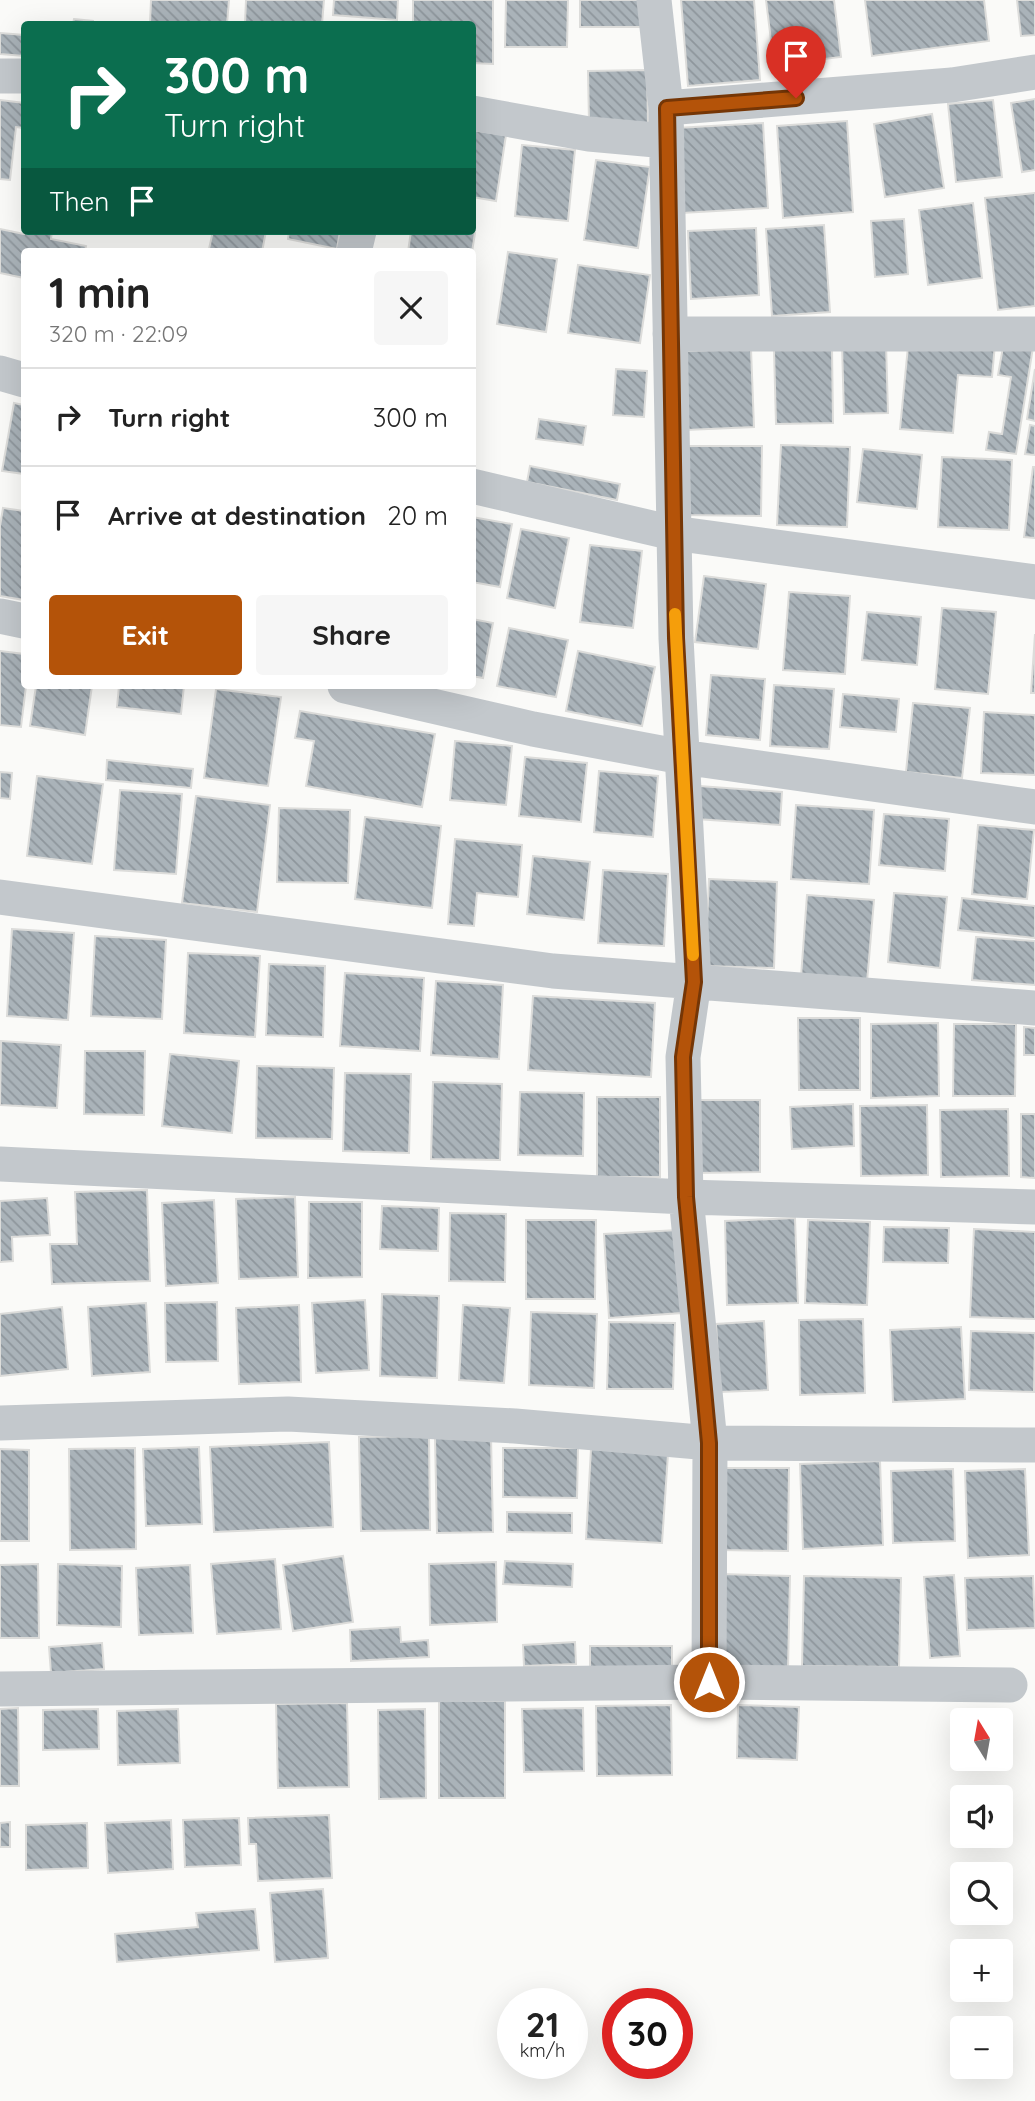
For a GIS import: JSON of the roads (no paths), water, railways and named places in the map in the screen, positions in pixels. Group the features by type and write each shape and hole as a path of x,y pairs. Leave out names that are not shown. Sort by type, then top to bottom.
{"street":[{"path":"654,0 667,125 676,638 694,982 683,1057 686,1197 709,1443 709,1682"},
{"path":"476,114 589,134 1035,72"},
{"path":"0,76 21,76"},
{"path":"670,334 1035,334"},
{"path":"0,373 21,379"},
{"path":"476,487 673,533 1035,582"},
{"path":"0,616 21,620"},
{"path":"358,689 533,729 682,757 1035,807"},
{"path":"0,897 553,971 1035,1008"},
{"path":"0,1164 686,1197 1035,1207"},
{"path":"0,1423 288,1414 515,1426 709,1443 1035,1445"},
{"path":"0,1689 709,1682 1010,1685"}]}
